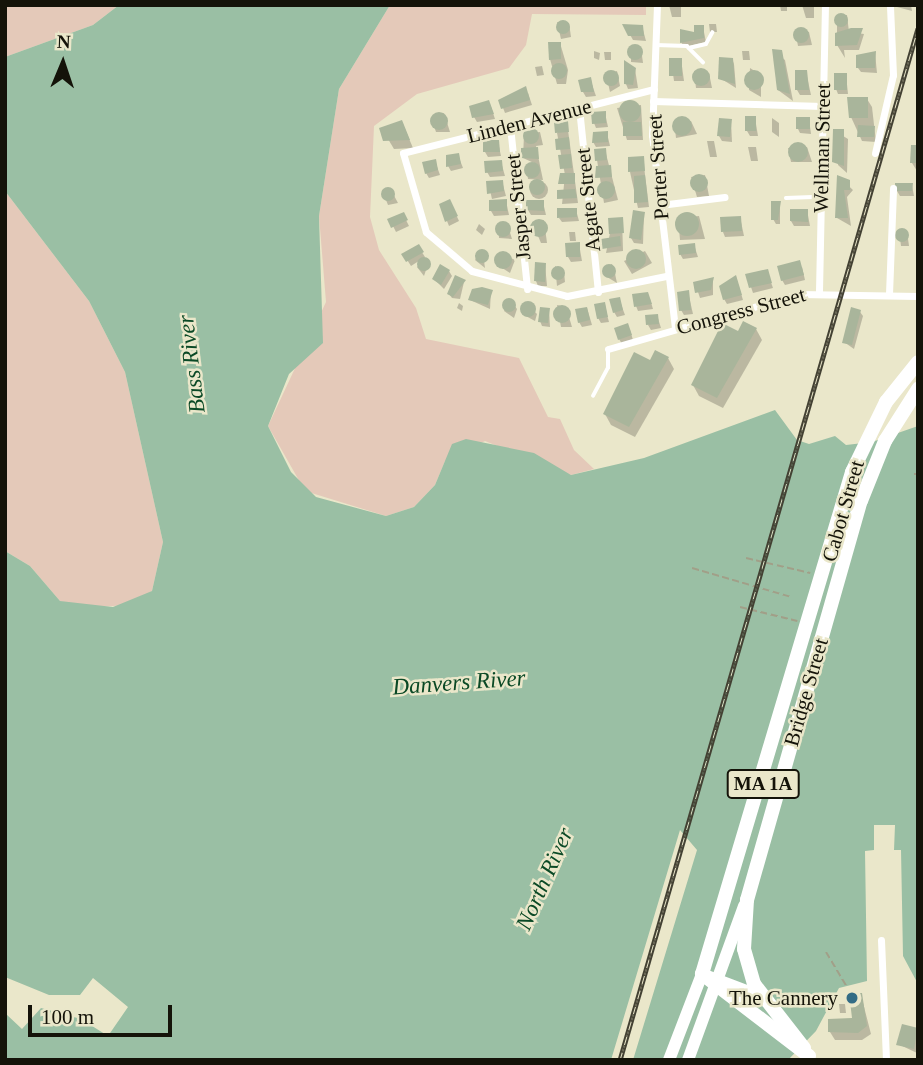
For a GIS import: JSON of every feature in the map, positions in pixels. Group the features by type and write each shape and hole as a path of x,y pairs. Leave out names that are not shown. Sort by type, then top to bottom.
{"highway":[{"name":"Cabot Street","path":"827,591 858,456 907,375 918,362"},
{"name":"Cabot Street","path":"827,591 876,460 918,389"},
{"name":"Bridge Street","path":"812,1058 760,996 744,949 747,900 827,591"},
{"name":"Bridge Street","path":"812,1058 717,981 702,974 827,591"}],"main road":[{"path":"688,1060 747,900"},
{"path":"669,1060 702,974"},
{"name":"Bridge Street","path":"717,981 760,996"}],"street":[{"name":"Porter Street","path":"657,5 653,101 666,276 675,328"},
{"name":"Wellman Street","path":"819,291 825,5"},
{"path":"875,153 893,75 890,5"},
{"name":"Linden Avenue","path":"527,289 472,271 435,244 417,212 403,153 654,89"},
{"path":"653,101 823,106"},
{"name":"Agate Street","path":"579,108 598,292"},
{"name":"Jasper Street","path":"510,126 527,289"},
{"path":"889,294 893,188"},
{"path":"660,205 725,197"},
{"path":"527,289 567,296 598,292 666,276"},
{"name":"Congress Street","path":"608,349 675,328 819,291 918,296"},
{"path":"881,940 886,1060"}],"lane":[{"path":"656,45 689,48 706,44 712,33"},
{"path":"689,48 703,62"},
{"path":"786,198 821,197"},
{"path":"593,396 608,368 608,349"}],"path":[{"path":"746,558 816,574"},
{"path":"692,568 791,597"},
{"path":"740,607 805,622"},
{"path":"827,953 846,985"}],"shaded area":[{"path":"5,5 119,5 93,25 5,57"},
{"path":"390,5 646,5 646,15 532,14 526,45 509,68 417,94 374,126 370,217 379,250 416,308 426,339 519,358 548,417 560,419 574,450 594,469 571,475 485,441 445,461 435,485 414,507 386,516 305,491 268,426 326,302 319,216 339,89"},
{"path":"5,191 89,301 125,372 163,542 152,591 129,605 80,608 60,601 30,566 5,551"}],"water":[{"path":"119,5 390,5 339,89 319,216 323,343 289,374 268,426 291,472 316,497 386,516 414,507 435,485 452,444 466,439 534,453 571,475 644,458 775,410 797,440 809,444 835,436 846,445 872,442 918,426 918,984 903,956 901,850 894,850 895,825 874,825 874,850 865,851 867,981 839,988 816,1031 788,1060 633,1060 697,850 680,830 611,1060 5,1060 5,1013 22,1029 41,1008 81,1019 108,1036 128,1007 93,978 80,995 49,995 5,977 5,551 30,566 60,601 113,607 152,591 163,542 125,372 89,301 5,191 5,57 93,25"}],"building":[{"path":"838,13 844,13 848,20 844,27 838,27 834,23 834,17"},
{"path":"560,20 566,20 570,27 566,34 560,34 556,30 556,24"},
{"path":"622,24 643,25 644,36 628,36"},
{"path":"694,25 704,25 704,38 680,43 680,29 694,32"},
{"path":"798,27 804,27 809,35 807,41 798,43 793,38 793,32"},
{"path":"851,28 863,28 857,45 835,46 835,33"},
{"path":"548,42 561,42 561,59 549,60"},
{"path":"635,44 643,52 635,60 627,52"},
{"path":"772,49 782,50 790,94 777,90"},
{"path":"876,51 875,68 856,68 856,55"},
{"path":"719,57 733,58 735,84 718,79"},
{"path":"669,58 682,58 682,76 669,76"},
{"path":"624,60 636,68 633,85 624,84"},
{"path":"556,63 562,63 567,71 565,77 556,79 551,74 551,68"},
{"path":"701,68 707,71 710,77 707,83 701,86 695,83 692,77 695,71"},
{"path":"611,70 617,72 617,84 611,86 605,84 603,78 605,72"},
{"path":"754,70 761,73 764,80 761,87 754,90 747,87 744,80 747,73"},
{"path":"795,70 807,70 809,90 795,90"},
{"path":"834,73 847,73 847,90 834,90"},
{"path":"591,77 594,92 581,92 578,80"},
{"path":"526,86 530,100 501,109 498,100"},
{"path":"847,97 868,97 868,118 849,118"},
{"path":"489,100 494,114 472,118 469,106"},
{"path":"630,100 638,103 641,111 638,119 630,122 622,119 619,111 622,103"},
{"path":"606,111 606,123 592,124 591,112"},
{"path":"439,112 445,115 448,121 445,127 439,130 433,127 430,121 433,115"},
{"path":"682,116 689,119 692,126 689,133 682,136 675,133 672,126 675,119"},
{"path":"745,116 756,116 756,131 745,131"},
{"path":"796,117 810,117 810,129 796,129"},
{"path":"719,118 732,119 730,137 717,136"},
{"path":"402,120 410,140 383,141 379,128"},
{"path":"568,121 569,132 555,133 554,122"},
{"path":"623,122 641,122 642,136 623,136"},
{"path":"858,125 875,126 874,137 857,137"},
{"path":"528,128 534,128 539,136 537,142 528,144 523,139 523,133"},
{"path":"833,129 844,129 844,166 832,162"},
{"path":"608,131 608,142 592,143 593,132"},
{"path":"569,137 570,149 556,150 555,139"},
{"path":"483,140 499,140 500,152 483,152"},
{"path":"798,142 805,145 808,152 805,159 798,162 791,159 788,152 791,145"},
{"path":"911,145 918,145 918,163 910,163"},
{"path":"538,147 539,159 521,158 521,148"},
{"path":"606,148 607,160 595,161 594,149"},
{"path":"459,153 461,164 446,167 446,155"},
{"path":"571,154 572,168 560,169 558,155"},
{"path":"644,156 645,171 628,172 628,157"},
{"path":"436,159 438,170 425,174 422,162"},
{"path":"502,160 503,171 485,173 484,161"},
{"path":"532,162 538,164 538,176 532,178 526,176 524,170 526,164"},
{"path":"611,165 612,177 595,178 596,166"},
{"path":"560,173 575,173 575,184 558,184"},
{"path":"695,174 703,174 708,183 706,190 695,192 690,187 690,179"},
{"path":"645,175 648,202 634,203 634,176"},
{"path":"837,175 850,180 850,190 844,190 848,218 835,218"},
{"path":"534,179 540,179 545,187 543,193 534,195 529,190 529,184"},
{"path":"503,180 504,191 487,194 486,181"},
{"path":"602,181 610,181 615,190 613,197 602,199 597,194 597,186"},
{"path":"895,183 913,183 912,191 895,191"},
{"path":"385,187 391,187 395,194 391,201 385,201 381,197 381,191"},
{"path":"575,189 577,198 557,199 557,190"},
{"path":"450,199 458,216 445,222 439,204"},
{"path":"507,199 507,211 489,211 489,200"},
{"path":"526,200 544,200 544,211 526,210"},
{"path":"771,201 781,201 778,220 771,220"},
{"path":"557,208 577,208 577,217 557,218"},
{"path":"790,209 808,209 808,222 790,221"},
{"path":"633,210 645,212 641,240 629,238"},
{"path":"404,212 408,220 391,228 387,219"},
{"path":"687,212 698,219 699,224 692,235 687,236 676,229 675,224 682,213"},
{"path":"741,216 742,231 721,232 720,217"},
{"path":"623,217 624,233 609,234 608,218"},
{"path":"539,219 545,222 548,228 545,234 539,237 533,234 530,228 533,222"},
{"path":"503,221 509,223 509,235 503,237 497,235 495,229 497,223"},
{"path":"902,228 907,230 907,240 902,242 897,240 895,235 897,230"},
{"path":"620,236 621,246 602,249 601,239"},
{"path":"580,242 580,257 566,257 565,243"},
{"path":"695,243 696,253 679,255 678,245"},
{"path":"419,244 424,252 406,262 401,254"},
{"path":"479,249 485,249 489,256 485,263 479,263 475,259 475,253"},
{"path":"636,249 643,252 646,259 643,266 636,269 629,266 626,259 629,252"},
{"path":"503,251 509,254 512,260 509,266 503,269 497,266 494,260 497,254"},
{"path":"421,257 427,257 431,264 427,271 421,271 417,267 417,261"},
{"path":"800,260 804,275 781,281 777,266"},
{"path":"535,262 546,263 545,282 534,281"},
{"path":"440,264 450,270 441,285 432,279"},
{"path":"606,264 612,264 616,271 612,278 606,278 602,274 602,268"},
{"path":"555,266 561,266 565,273 561,280 555,280 551,276 551,270"},
{"path":"768,269 772,283 749,288 745,274"},
{"path":"455,275 466,280 453,297 447,294"},
{"path":"736,275 742,295 723,300 719,286"},
{"path":"714,277 711,290 695,293 693,282"},
{"path":"482,287 493,290 488,305 468,300 472,289"},
{"path":"689,290 691,310 679,311 677,292"},
{"path":"648,292 652,304 634,307 632,294"},
{"path":"620,297 623,310 613,313 609,299"},
{"path":"506,298 512,298 516,305 512,312 506,312 502,308 502,302"},
{"path":"528,301 536,309 528,317 520,309"},
{"path":"605,302 608,317 597,319 594,304"},
{"path":"562,305 568,308 571,314 568,320 562,323 556,320 553,314 556,308"},
{"path":"540,307 550,308 548,323 538,322"},
{"path":"587,307 590,320 578,323 575,309"},
{"path":"851,307 861,310 852,345 842,343"},
{"path":"658,314 659,324 646,325 645,315"},
{"path":"743,321 757,328 717,398 691,385 722,323 738,331"},
{"path":"628,323 632,335 618,340 614,328"},
{"path":"655,350 669,357 629,427 603,414 634,352 650,360"},
{"path":"849,993 862,993 867,1026 858,1033 828,1032 828,1019 852,1018"},
{"path":"902,1024 918,1028 914,1049 896,1045"}],"railway":[{"path":"620,1060 918,28"}],"place":[{"name":"The Cannery","path":"852,998"}],"water label":[{"name":"Bass River","path":"192,364"},
{"name":"Danvers River","path":"459,683"},
{"name":"North River","path":"545,879"}]}
